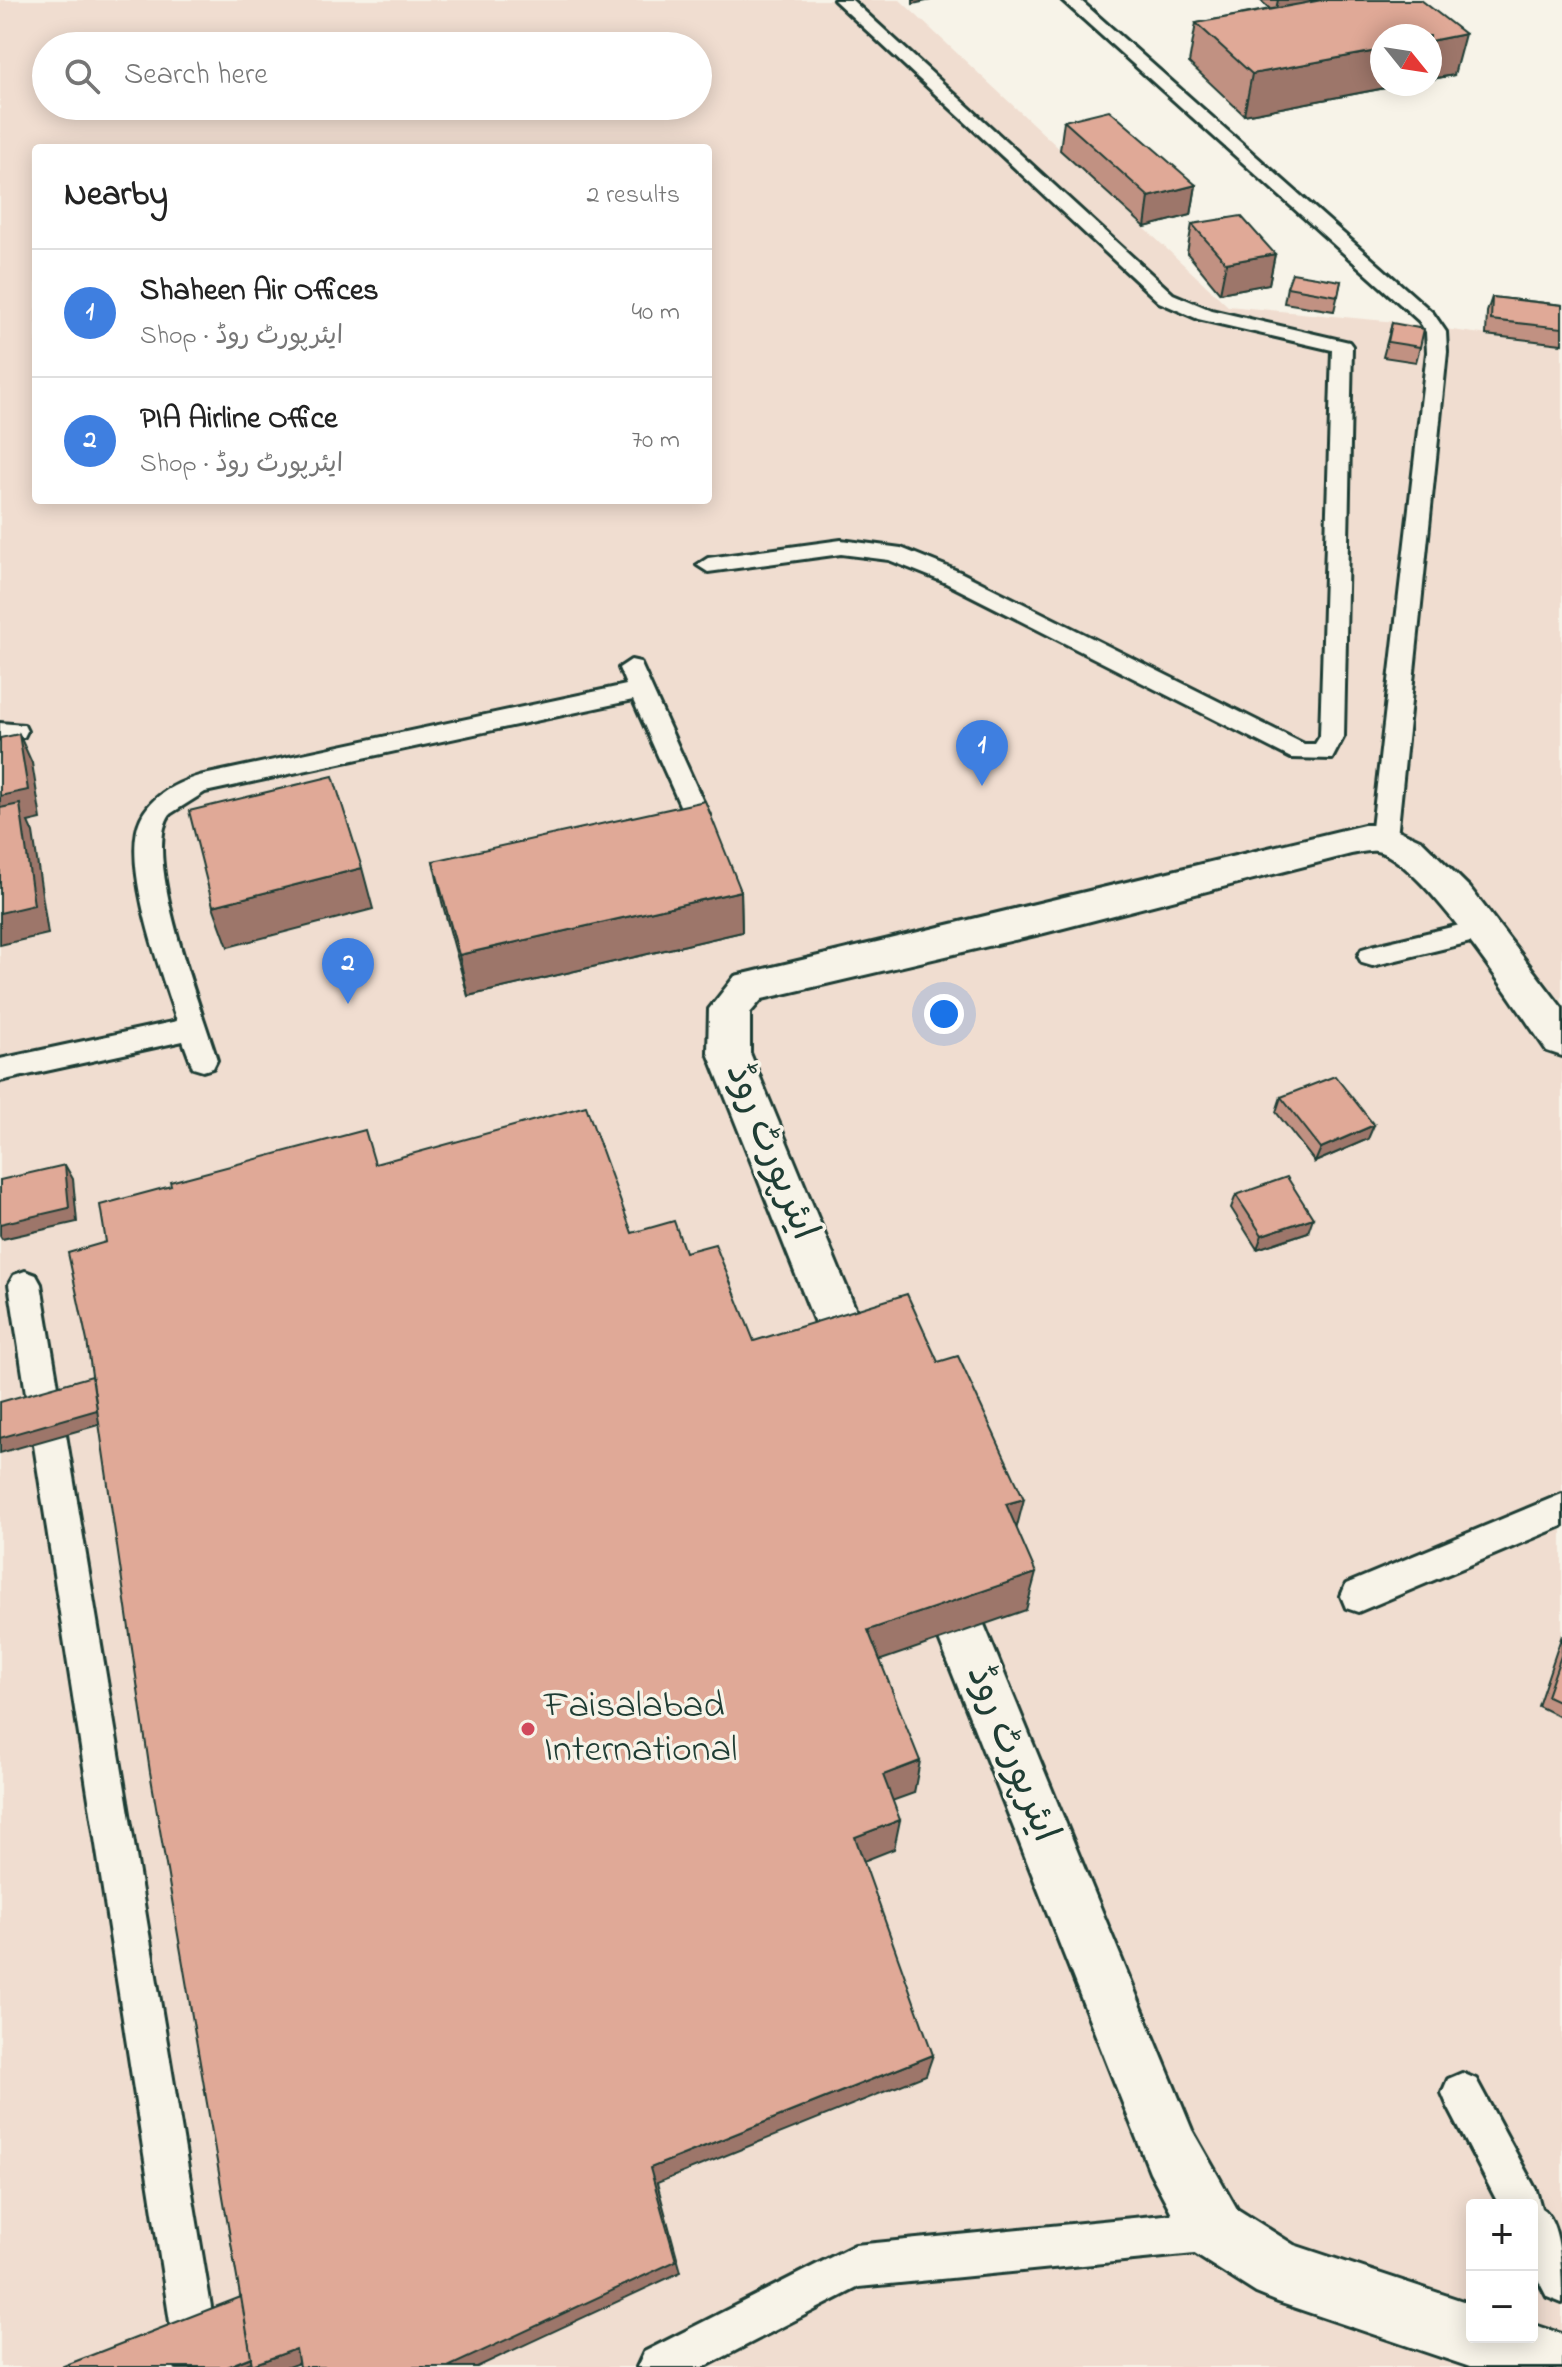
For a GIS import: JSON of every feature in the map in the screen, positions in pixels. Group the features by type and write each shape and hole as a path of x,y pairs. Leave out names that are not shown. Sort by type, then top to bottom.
{"street":[{"path":"1384,837 1417,855 1481,930 1562,1040"},
{"name":"ایئرپورٹ روڈ","path":"874,1413 729,1053 730,1009 749,987 780,977 1044,918 1351,840 1384,837"},
{"name":"ایئرپورٹ روڈ","path":"921,1530 1171,2151 1215,2231 1278,2271 1466,2333"},
{"name":"ایئرپورٹ روڈ","path":"1495,2343 1562,2366"}],"lane":[{"path":"708,565 841,547 893,553 952,577 1300,752 1323,753 1332,736 1342,346 1205,315 1166,298 842,0"},
{"path":"1070,0 1426,317 1436,332 1436,367 1384,837"},
{"path":"203,1060 150,879 148,840 152,820 169,798 199,785 636,679 696,815"},
{"path":"1372,956 1481,930"},
{"path":"0,1070 194,1028"},
{"path":"25,1284 199,2367"},
{"path":"1358,1596 1562,1510"},
{"path":"1462,2093 1518,2199"},
{"path":"659,2367 855,2266 1215,2231"},
{"path":"1538,2236 1562,2282"}],"shaded area":[{"path":"0,0 900,0 1228,306 1386,321 1562,345 1562,2367 0,2367"}],"building":[{"path":"1322,0 1421,0 1465,34 1442,39 1442,24 1370,24 1370,52 1252,74 1196,23"},
{"path":"1109,110 1196,185 1149,197 1064,121"},
{"path":"1241,216 1275,254 1226,263 1192,224"},
{"path":"1292,273 1341,281 1338,296 1287,287"},
{"path":"1492,297 1562,305 1562,328 1491,320"},
{"path":"1392,323 1424,329 1420,347 1388,342"},
{"path":"19,734 28,790 0,796 0,738"},
{"path":"333,776 362,868 213,906 189,811"},
{"path":"705,801 741,891 459,955 433,861"},
{"path":"20,804 34,905 0,913 0,808"},
{"path":"1335,1076 1374,1125 1321,1148 1281,1097"},
{"name":"Faisalabad International","path":"586,1106 632,1233 674,1221 685,1252 715,1244 754,1341 907,1294 938,1362 958,1356 1024,1499 1006,1504 1036,1573 868,1630 920,1761 883,1775 900,1820 855,1837 933,2055 650,2168 676,2261 448,2367 299,2367 296,2349 252,2365 150,1772 87,1341 68,1253 106,1242 100,1205 171,1186 170,1182 365,1130 375,1164"},
{"path":"65,1165 69,1208 0,1224 0,1180"},
{"path":"1287,1177 1313,1218 1262,1235 1236,1195"},
{"path":"92,1376 97,1410 0,1438 0,1402"},
{"path":"1562,1653 1562,1703 1547,1696"},
{"path":"241,2297 251,2357 226,2367 61,2367"}],"place":[{"name":"Shaheen Air Offices","path":"982,786"},
{"name":"PIA Airline Office","path":"348,1004"},
{"name":"Faisalabad International","path":"528,1729"}]}
